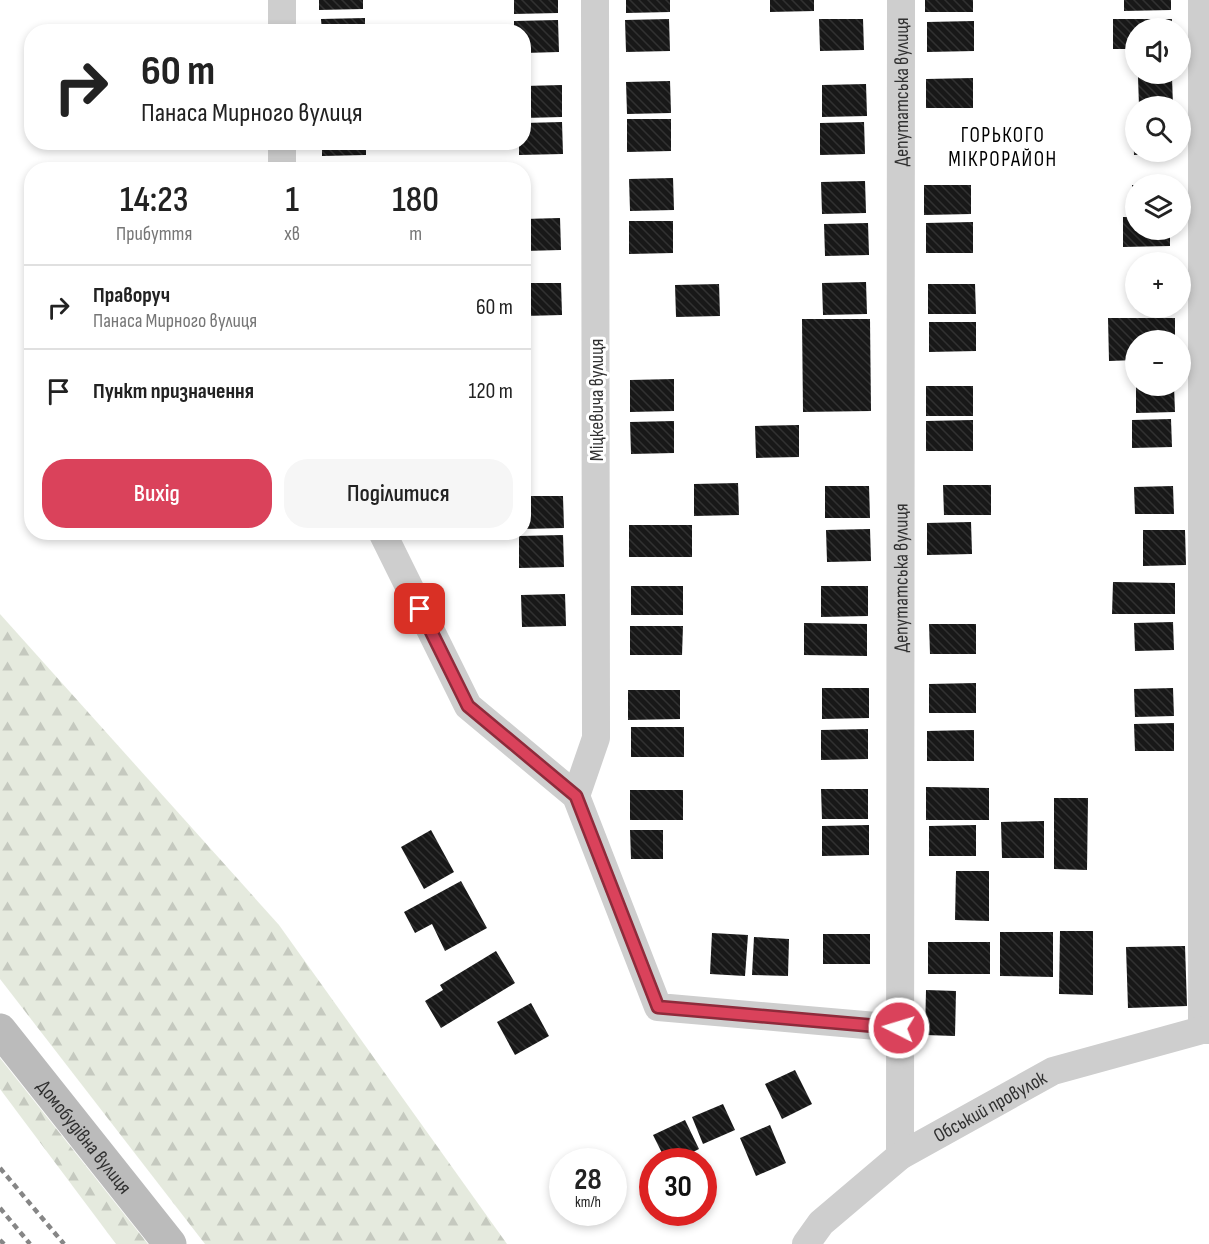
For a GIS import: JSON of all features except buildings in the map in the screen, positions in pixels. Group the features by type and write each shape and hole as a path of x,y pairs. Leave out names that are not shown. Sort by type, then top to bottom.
{"street":[{"path":"282,0 282,24"},
{"name":"Міцкевича вулиця","path":"576,796 596,738 595,0"},
{"name":"Депутатська вулиця","path":"900,1156 901,0"},
{"path":"1202,0 1206,1030"},
{"path":"386,540 468,706 576,796 658,1007 899,1028"},
{"name":"Домобудівна вулиця","path":"0,1030 170,1244"},
{"name":"Обський провулок","path":"806,1244 821,1223 900,1156 1053,1071 1206,1030"}],"green space":[{"path":"0,614 279,925 507,1244 205,1244 0,979"},
{"path":"0,1058 148,1244 116,1244 0,1089"}],"railway":[{"path":"0,1168 64,1244"},
{"path":"0,1208 30,1244"},
{"path":"0,1240 4,1244"}],"district":[{"name":"ГОРЬКОГО МІКРОРАЙОН","path":"1003,147"}],"route":[{"path":"420,609 468,706 576,796 658,1007 899,1028"}]}
